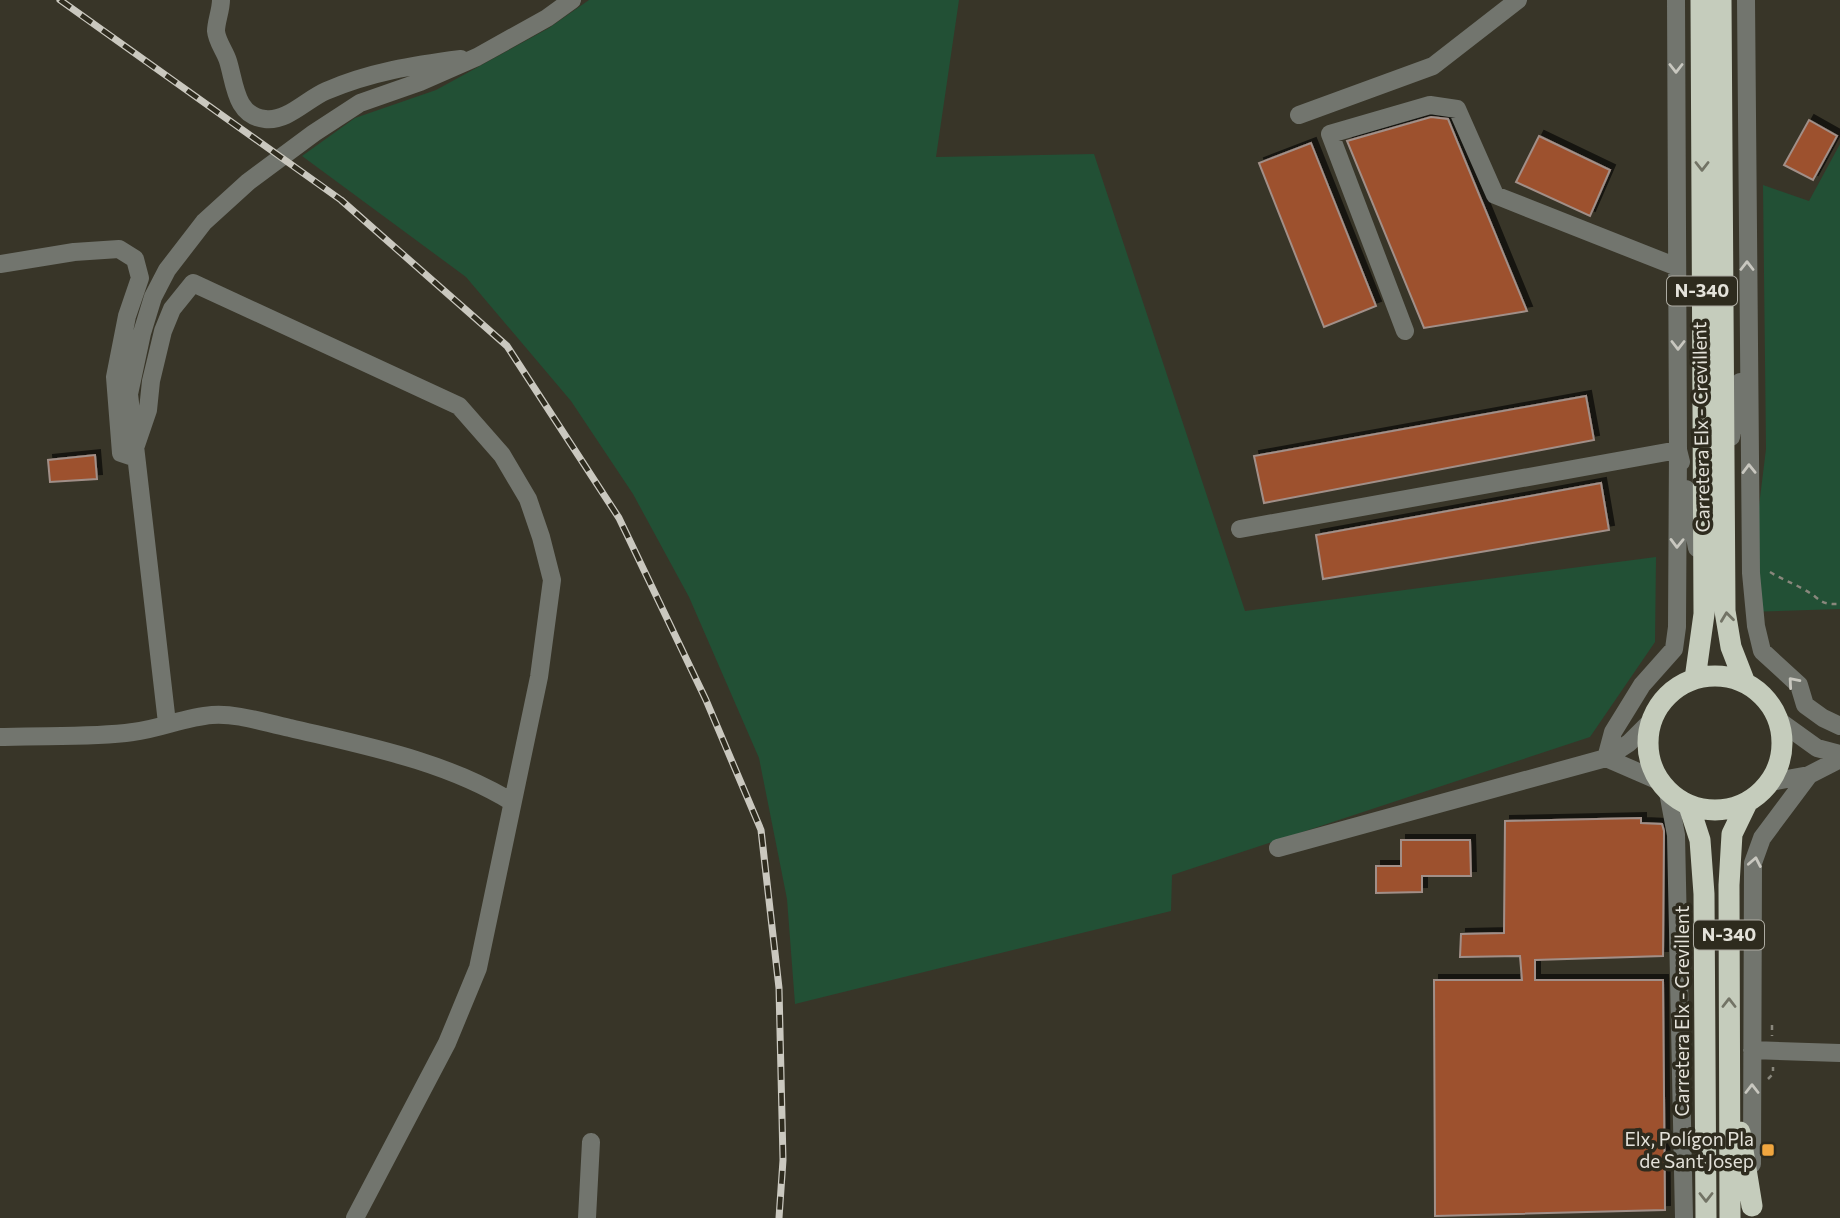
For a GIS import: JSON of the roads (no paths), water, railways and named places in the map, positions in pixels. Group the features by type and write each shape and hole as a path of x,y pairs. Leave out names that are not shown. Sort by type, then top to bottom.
{"highway":[{"name":"Carretera Elx - Crevillent","path":"1695,679 1704,614 1701,0"},
{"name":"Carretera Elx - Crevillent","path":"1721,0 1725,611 1731,647 1745,683"},
{"path":"1663,787 1652,768 1648,736 1651,721 1665,698 1682,684 1709,676 1731,677 1745,683"},
{"name":"N-340","path":"1663,787 1689,806 1723,811 1747,803 1758,796 1770,782 1781,759 1782,733 1779,720 1762,695 1745,683"},
{"name":"N-340","path":"1730,1218 1729,886 1732,834 1747,803"},
{"name":"Carretera Elx - Crevillent","path":"1689,806 1700,840 1704,894 1706,1218"},
{"path":"1729,1071 1752,1212"}],"street":[{"path":"222,0 216,31 228,60 236,97 248,111 262,120 278,119 324,92 402,66 477,57"},
{"path":"167,723 130,394 142,333 153,297 167,270 204,222 248,182 314,133 360,103 420,82 477,57 524,32 572,0"},
{"path":"1299,115 1433,66 1518,0"},
{"path":"1606,758 1613,732 1642,685 1674,649 1677,627 1676,0"},
{"path":"1746,0 1747,335 1751,573 1756,626 1762,651 1799,685 1805,705 1840,726"},
{"path":"1405,331 1330,134 1430,105 1457,109 1495,195 1677,267"},
{"path":"0,264 119,248 135,258 140,278 127,316 115,377 121,453 135,453"},
{"path":"135,453 148,410 151,381 163,331 172,309 193,283 459,407 502,455 528,499 541,537 552,580 539,677 478,968 447,1043 355,1218"},
{"path":"1724,478 1747,335"},
{"path":"1678,450 1704,583"},
{"path":"1240,529 1678,450"},
{"path":"0,737 135,732 213,715 239,717 422,762 481,783 512,802"},
{"path":"1779,720 1817,748 1840,757"},
{"path":"1278,848 1606,758 1629,743 1651,721"},
{"path":"1770,782 1809,775 1840,757"},
{"path":"1606,758 1663,787 1676,835 1684,1218"},
{"path":"1752,1212 1753,863 1762,838 1809,775"},
{"path":"1752,1050 1840,1053"},
{"path":"1684,1218 1705,1055"},
{"path":"587,1218 591,1142"}],"railway":[{"path":"60,0 341,200 507,346 619,518 706,700 761,830 779,988 783,1160 779,1218"}],"place":[{"name":"Elx, Polígon Pla de Sant Josep","path":"1768,1150"}]}
